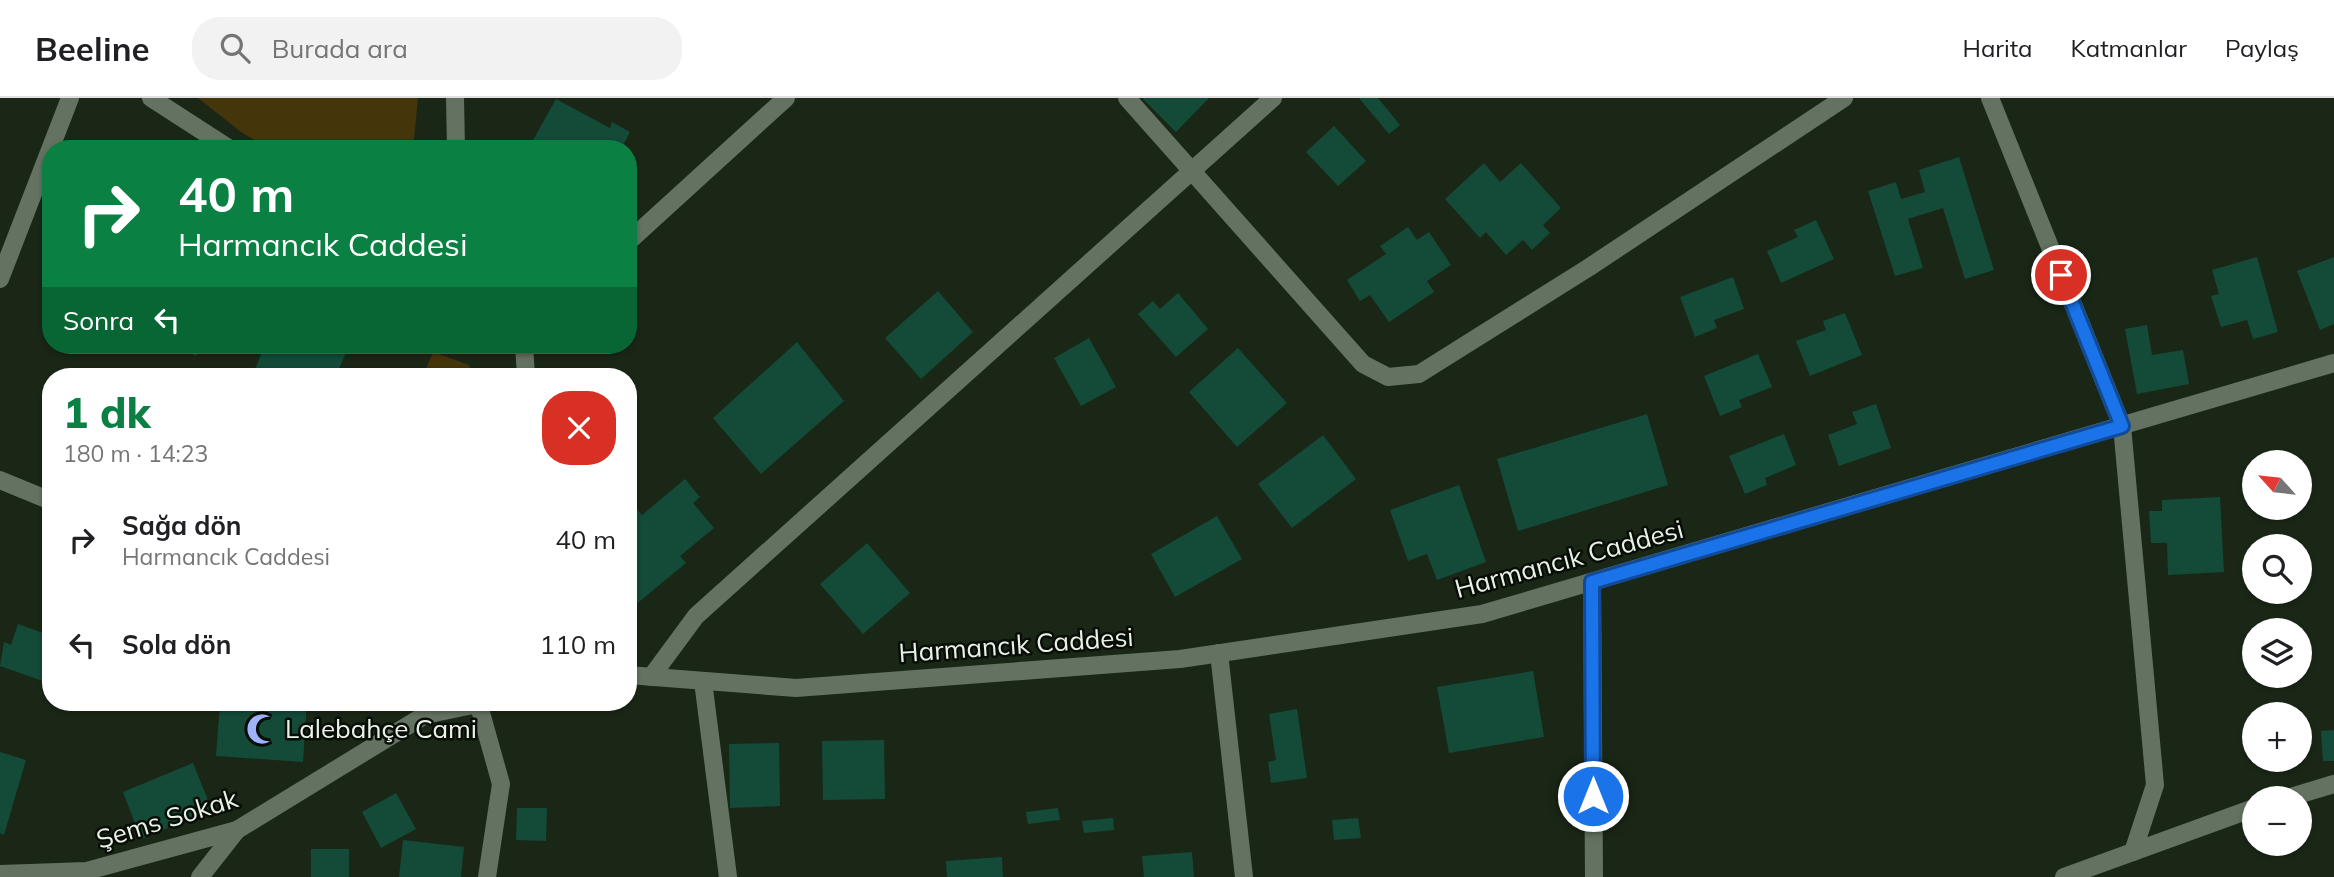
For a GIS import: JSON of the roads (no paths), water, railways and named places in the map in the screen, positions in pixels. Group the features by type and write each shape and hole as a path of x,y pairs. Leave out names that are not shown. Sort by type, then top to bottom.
{"street":[{"path":"55,140 71,98"},
{"path":"150,98 216,140"},
{"path":"455,98 456,140"},
{"path":"637,234 786,98"},
{"path":"1127,98 1363,365 1388,377 1419,374 1588,268 1844,98"},
{"path":"651,677 696,616 1273,98"},
{"path":"1990,98 2122,426 2155,785 2133,852"},
{"path":"0,279 42,172"},
{"name":"Harmancık Caddesi","path":"637,676 796,688 1219,653 1482,614 2334,363"},
{"path":"0,480 42,497"},
{"path":"1592,582 1594,877"},
{"path":"1219,653 1244,877"},
{"path":"704,681 728,877"},
{"name":"Şems Sokak","path":"0,874 87,871 237,830 425,715 442,711"},
{"path":"483,711 501,785 487,877"},
{"path":"2312,791 2334,784"},
{"path":"2064,877 2242,812"},
{"path":"200,877 237,830"}],"place":[{"name":"Lalebahçe Cami","path":"262,729"}]}
